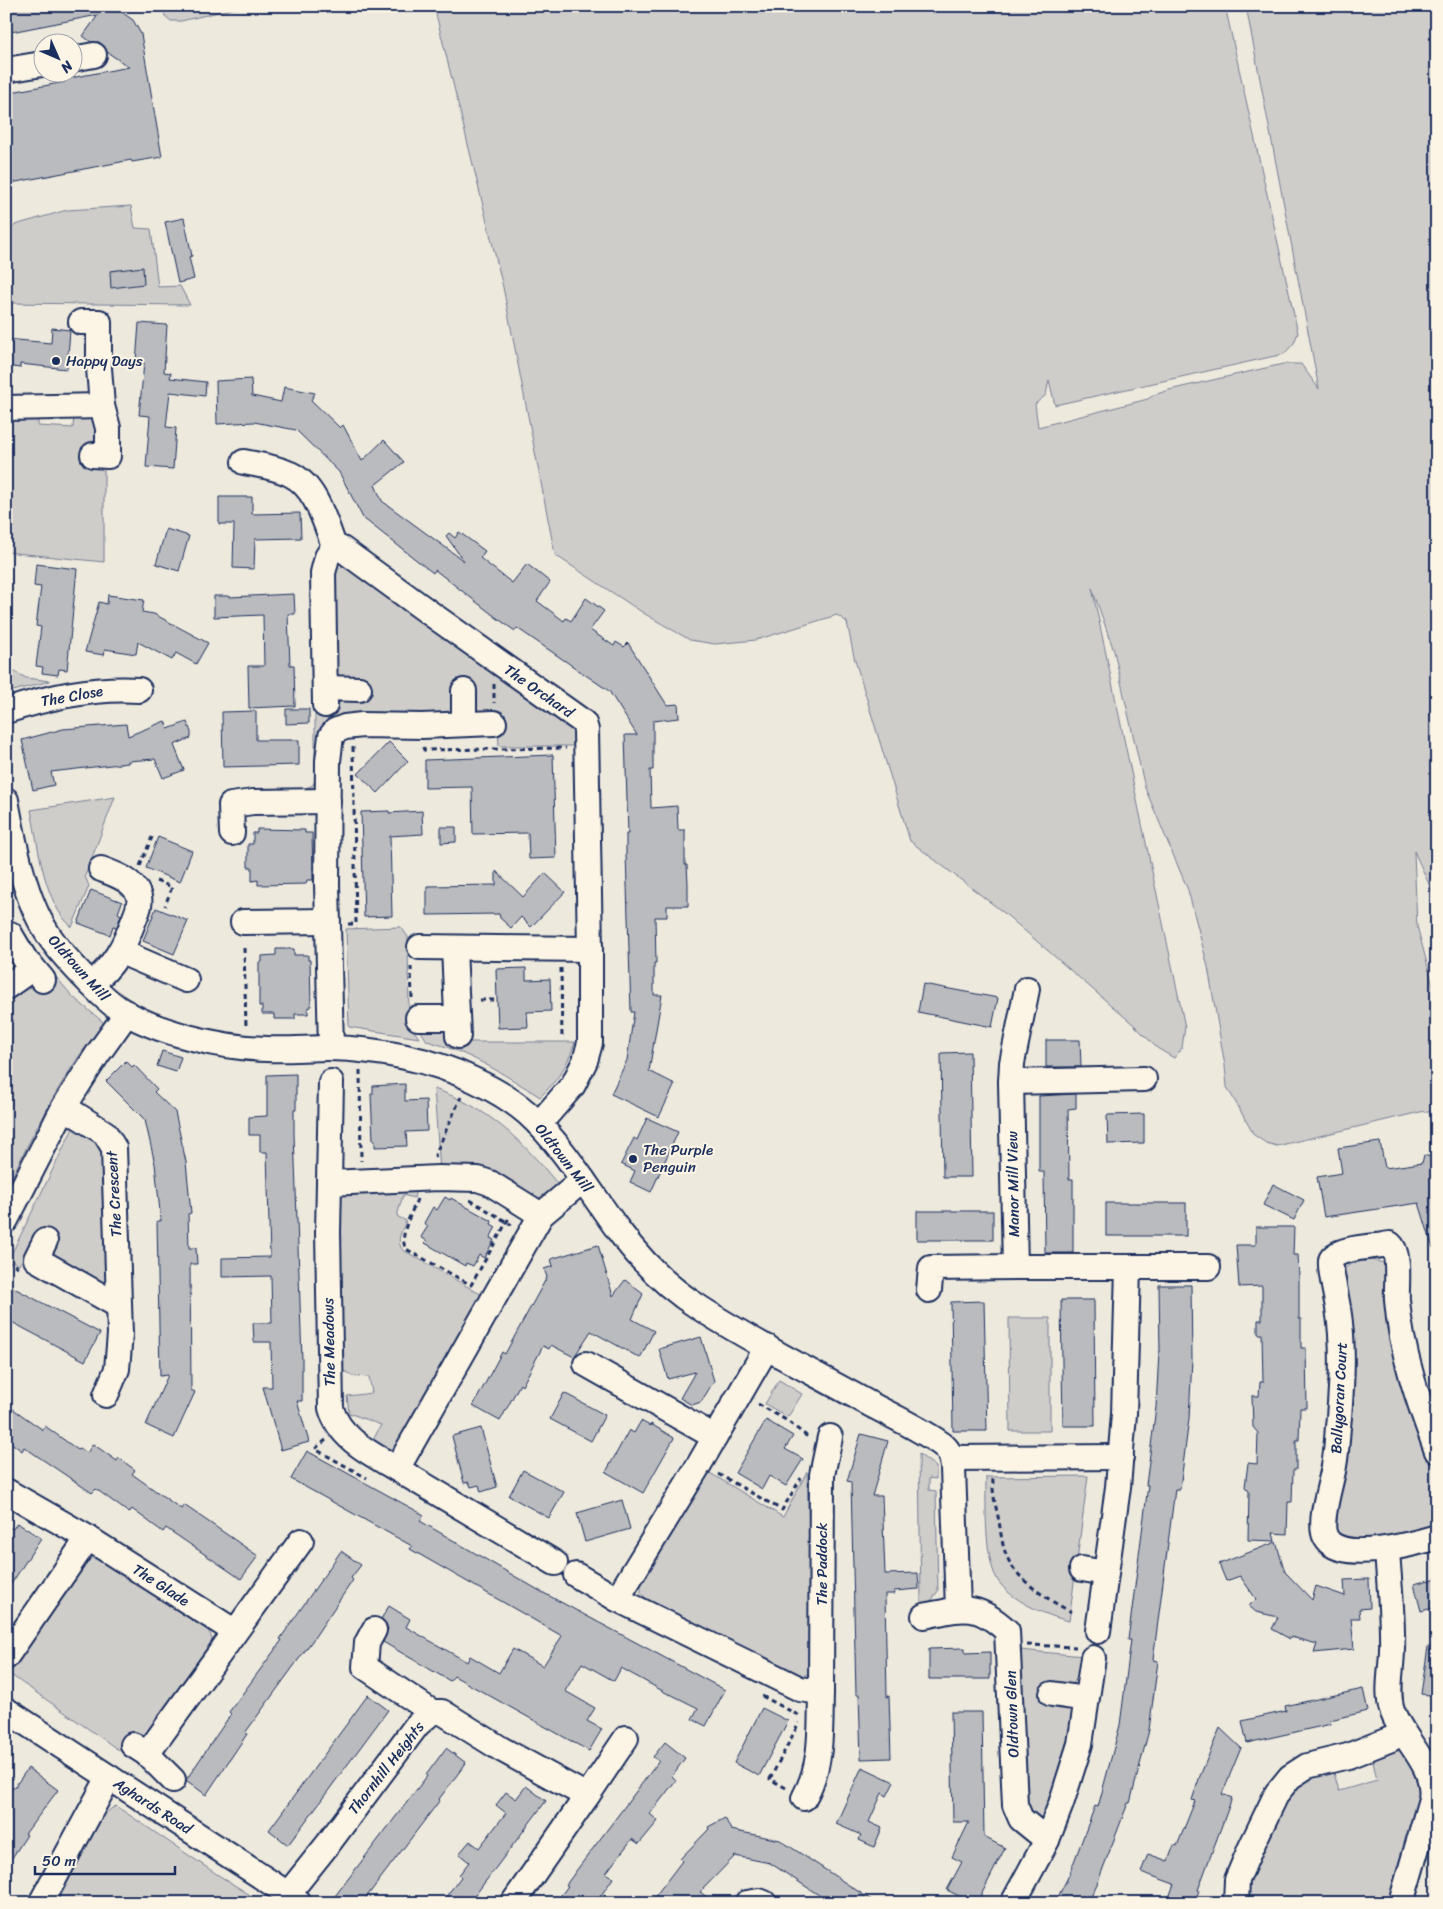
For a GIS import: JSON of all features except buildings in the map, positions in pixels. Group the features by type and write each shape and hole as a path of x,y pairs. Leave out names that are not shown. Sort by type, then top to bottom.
{"street":[{"path":"6,70 32,66"},
{"path":"81,322 99,322 99,368 102,406 108,428 108,456 93,455"},
{"path":"6,408 102,406"},
{"path":"244,462 287,473 305,485 314,498 334,546 327,557 323,573 325,697 360,689"},
{"name":"The Orchard","path":"334,546 342,549 584,723 587,748 590,949 588,1052 573,1085 538,1124"},
{"name":"The Close","path":"6,712 57,696 113,689 139,690"},
{"path":"464,691 464,724"},
{"path":"331,1048 327,923 328,760 330,740 336,732 345,727 362,725 422,726 494,722"},
{"name":"Oldtown Mill","path":"6,800 16,846 38,917 58,948 111,1003 127,1014 162,1029 218,1043 268,1049 331,1048 402,1057 460,1074 511,1100 538,1124 564,1152 618,1231 662,1279 698,1307 940,1443 948,1450 952,1458"},
{"path":"232,833 232,806 252,802 328,801"},
{"path":"91,984 104,973 121,952 140,902 138,893 132,885 123,878 101,868"},
{"path":"243,922 327,923"},
{"path":"6,987 38,974 26,961 10,934"},
{"path":"420,948 590,949"},
{"path":"418,1018 457,1027 454,948"},
{"path":"121,952 186,980"},
{"name":"Manor Mill View","path":"1015,1267 1011,1082 1012,1063 1027,989"},
{"path":"6,1220 64,1107 97,1055 127,1014"},
{"path":"1011,1082 1144,1080"},
{"name":"The Meadows","path":"331,1082 328,1232 331,1408 334,1418 351,1439 397,1469 555,1563"},
{"name":"The Crescent","path":"64,1107 105,1133 114,1148 120,1334 117,1369 106,1395"},
{"path":"329,1183 447,1178 478,1179 490,1184 542,1215"},
{"path":"397,1469 542,1215 583,1180"},
{"path":"45,1241 36,1258 119,1306"},
{"name":"Ballygoran Court","path":"1437,1451 1417,1397 1406,1352 1397,1299 1394,1249 1388,1244 1338,1252 1332,1258 1330,1265 1334,1277 1343,1336 1334,1464 1325,1514 1324,1532 1329,1542 1341,1548 1358,1550 1387,1550 1437,1536"},
{"path":"929,1290 931,1268 1208,1267"},
{"path":"1098,1631 1121,1457 1127,1360 1128,1268"},
{"path":"617,1599 700,1463 767,1347"},
{"path":"586,1364 715,1437"},
{"name":"The Paddock","path":"804,1798 813,1782 819,1756 822,1692 821,1438"},
{"path":"958,1609 952,1458 1121,1457"},
{"name":"The Glade","path":"6,1491 88,1538 234,1631"},
{"path":"6,1657 88,1538"},
{"path":"173,1780 140,1750 263,1595 301,1541"},
{"path":"1387,1550 1392,1649 1391,1709 1400,1727 1422,1760 1431,1779 1432,1789 1431,1799 1401,1903"},
{"path":"1082,1569 1106,1573"},
{"path":"576,1575 617,1599 800,1689 822,1692"},
{"name":"Oldtown Glen","path":"924,1616 958,1609 981,1611 994,1619 1007,1631 1014,1805 1022,1819 1047,1840"},
{"path":"374,1630 367,1643 365,1667 432,1712"},
{"path":"1013,1903 1047,1840 1061,1804 1080,1744 1093,1658"},
{"path":"1052,1694 1086,1699"},
{"name":"Aghards Road","path":"6,1710 293,1898"},
{"name":"Thornhill Heights","path":"293,1898 328,1844 417,1725 432,1712 442,1712 501,1749 587,1796"},
{"path":"513,1903 626,1738"},
{"path":"1236,1903 1237,1880 1251,1847 1277,1793 1290,1777 1308,1766 1348,1756 1390,1739"},
{"path":"41,1903 109,1777"},
{"path":"747,1903 758,1901 764,1903"}],"path":[{"path":"422,726 424,750 587,748"},
{"path":"327,923 356,924 352,741"},
{"path":"138,872 152,837"},
{"path":"160,883 162,877"},
{"path":"152,880 172,887 165,906"},
{"path":"244,948 246,1029"},
{"path":"561,959 562,1039"},
{"path":"480,1000 497,1000"},
{"path":"352,1068 360,1069 361,1182"},
{"path":"436,1163 435,1155 461,1097"},
{"path":"420,1191 404,1235 406,1249 471,1285 519,1201"},
{"path":"468,1199 507,1222"},
{"path":"6,1261 21,1268"},
{"path":"740,1394 821,1438"},
{"path":"329,1437 315,1449 373,1482"},
{"path":"700,1463 782,1510 804,1472"},
{"path":"994,1473 992,1486 1008,1560 1015,1570 1049,1600 1072,1612"},
{"path":"1009,1644 1093,1648 1093,1658"},
{"path":"759,1694 798,1715 800,1720 770,1778 804,1798"}],"shaded area":[{"path":"163,6 244,6 181,21 171,21 165,16"},
{"path":"434,6 1225,6 1298,333 1294,343 1284,354 1055,405 1049,380 1046,395 1035,404 1038,427 1148,399 1169,390 1283,364 1301,364 1319,389 1246,6 1437,6 1437,902 1414,851 1417,926 1437,1001 1437,1110 1420,1112 1277,1146 1266,1143 1254,1135 1227,1087 1208,967 1188,890 1145,788 1114,651 1092,588 1185,1027 1182,1048 1174,1058 1157,1048 1134,1025 1003,912 910,841 854,657 847,622 837,615 756,640 715,644 690,640 645,614 555,555 503,287"},
{"path":"131,206 135,228 151,229 158,287 180,286 190,305 6,303 6,237 15,225 67,210"},
{"path":"6,412 38,413 38,426 73,428 74,414 96,417 100,435 85,449 104,465 104,562 6,552"},
{"path":"343,565 347,565 575,728 578,746 499,746 497,713 480,713 475,704 474,685 456,686 456,708 451,713 334,723 318,785 304,793 303,789 313,785 315,780 315,714 331,714 342,699 364,699 363,678 331,678 333,576"},
{"path":"6,667 26,678 50,681 6,693"},
{"path":"115,797 85,876 89,886 72,927 62,917 49,889 31,810"},
{"path":"401,927 408,937 409,1024 419,1038 349,1027 346,929"},
{"path":"56,977 73,997 103,1022 103,1026 99,1034 82,1052 61,1085 32,1136 6,1189 6,997 18,987 34,983 42,990"},
{"path":"416,1023 441,1028 447,1036 448,1042 575,1042 561,1072 540,1097 472,1057 427,1041"},
{"path":"434,1089 471,1105 504,1128 533,1155 559,1186 547,1195 536,1199 440,1171"},
{"path":"74,1126 102,1141 111,1282 107,1287 60,1263 40,1233 19,1265 9,1259"},
{"path":"416,1189 414,1198 403,1195 397,1216 406,1221 399,1240 401,1247 403,1250 484,1296 396,1451 372,1442 381,1425 349,1413 347,1396 372,1393 369,1377 353,1376 340,1369 337,1206 346,1192"},
{"path":"1371,1260 1384,1263 1391,1271 1418,1416 1437,1466 1437,1528 1388,1542 1343,1538 1336,1533 1349,1439 1353,1373 1341,1275 1349,1265"},
{"path":"1009,1318 1050,1318 1050,1431 1010,1431"},
{"path":"779,1380 802,1394 788,1417 765,1404"},
{"path":"919,1454 936,1467 936,1479 929,1478 929,1490 936,1491 938,1591 931,1601 921,1604"},
{"path":"705,1470 783,1517 807,1472 813,1663 809,1673 799,1678 789,1675 651,1603 641,1593 641,1581"},
{"path":"1088,1476 1069,1621 1029,1606 1010,1594 997,1579 988,1544 986,1477"},
{"path":"91,1558 104,1559 194,1618 210,1633 214,1646 145,1737 133,1737 123,1753 8,1673 79,1567"},
{"path":"1020,1650 1083,1656 1077,1678 1067,1687 1072,1723 1047,1809 1038,1822 1023,1810"},
{"path":"1399,1740 1424,1785 1392,1903 1245,1903 1246,1883 1280,1806 1295,1786 1313,1776 1331,1771 1334,1773 1339,1791 1377,1780 1373,1762 1381,1749"},
{"path":"116,1806 263,1903 52,1903 90,1834 99,1821"}],"place":[{"name":"Happy Days","path":"56,361"},
{"name":"The Purple Penguin","path":"633,1159"}]}
